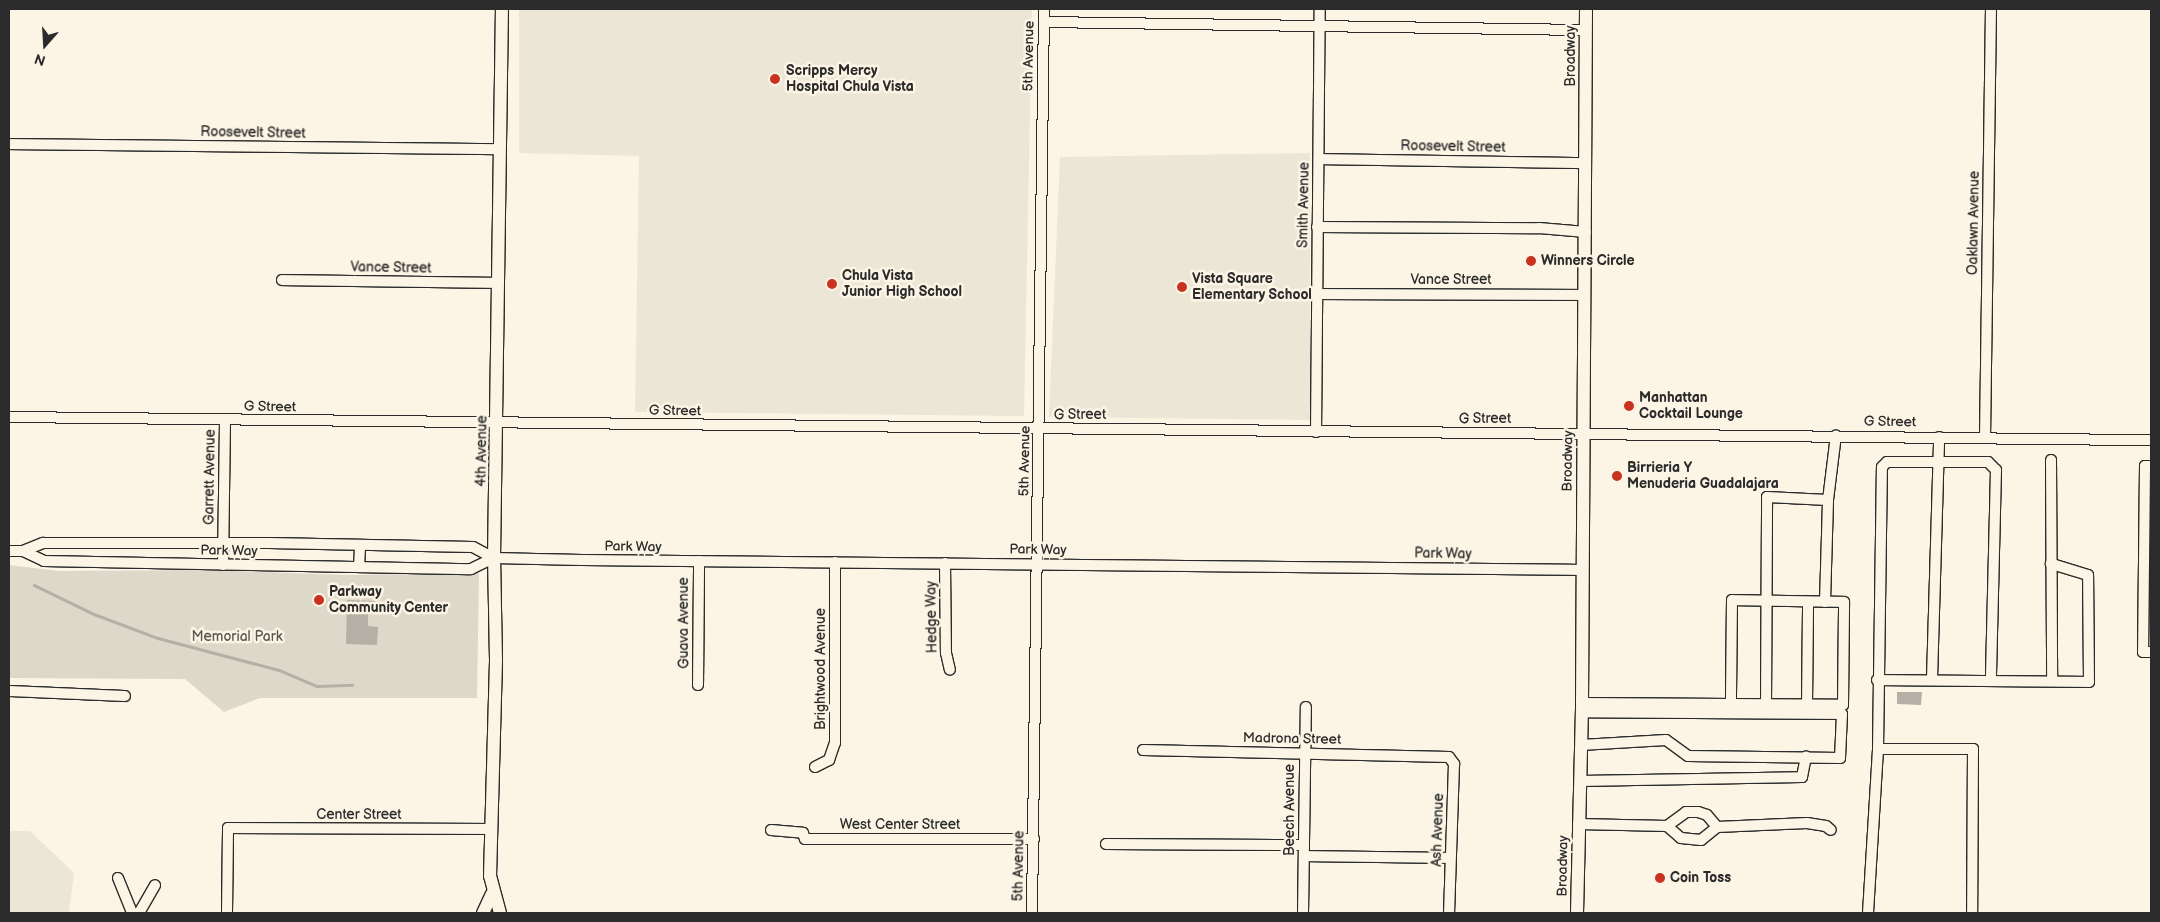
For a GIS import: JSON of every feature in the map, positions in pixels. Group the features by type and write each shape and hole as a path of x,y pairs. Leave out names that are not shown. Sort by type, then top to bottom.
{"main road":[{"name":"4th Avenue","path":"500,913 492,894 491,830 494,818 496,660 494,558 499,283 498,149 502,9"},
{"name":"Broadway","path":"1577,913 1582,708 1581,570 1586,232 1586,9"},
{"name":"4th Avenue","path":"483,913 492,894"}],"street":[{"name":"5th Avenue","path":"1032,913 1036,564 1040,429 1044,9"},
{"name":"Smith Avenue","path":"1316,432 1320,9"},
{"name":"Oaklawn Avenue","path":"1986,438 1991,9"},
{"path":"1044,22 1586,30"},
{"name":"Roosevelt Street","path":"9,144 498,149"},
{"name":"Roosevelt Street","path":"1319,159 1586,163"},
{"path":"1317,227 1539,228 1586,232"},
{"name":"Vance Street","path":"282,280 499,283"},
{"name":"Vance Street","path":"1317,294 1585,295"},
{"name":"G Street","path":"9,417 1040,429 1246,428 1316,432 1836,435 2151,440"},
{"name":"Garrett Avenue","path":"223,565 225,420"},
{"path":"1825,602 1828,500 1836,435"},
{"path":"1932,679 1940,437"},
{"path":"2051,460 2052,681"},
{"path":"1868,913 1878,749 1877,680 1882,467 1887,462 1988,462 1996,470 1991,680"},
{"path":"2151,466 2145,466 2143,652 2151,652"},
{"path":"1766,705 1767,497 1828,500"},
{"name":"Park Way","path":"9,551 23,551 43,543 473,547 494,558"},
{"path":"123,544 123,563"},
{"path":"359,566 360,546"},
{"name":"Park Way","path":"23,551 44,561 471,569 494,558 1581,570"},
{"name":"Guava Avenue","path":"698,685 699,561"},
{"name":"Brightwood Avenue","path":"815,767 829,760 835,743 835,562"},
{"name":"Hedge Way","path":"945,563 946,653 950,670"},
{"path":"1877,680 1932,679 2088,682 2088,575 2052,564"},
{"path":"1582,708 1731,704 1843,706 1844,602 1732,600 1731,704"},
{"path":"1807,705 1808,602"},
{"path":"9,691 125,696"},
{"name":"Beech Avenue","path":"1303,913 1306,707"},
{"path":"1581,745 1666,740 1688,756 1806,756 1840,758 1842,714 1582,708"},
{"path":"1878,749 1973,749 1972,913"},
{"name":"Madrona Street","path":"1143,750 1441,755"},
{"name":"Ash Avenue","path":"1441,755 1450,757 1454,764 1449,913"},
{"path":"1580,781 1802,777 1806,756"},
{"path":"1578,824 1667,826 1686,812 1698,812 1707,815 1717,827"},
{"path":"1667,826 1681,838 1701,840 1717,827 1807,823 1826,826 1831,830"},
{"name":"Center Street","path":"227,913 228,828 491,830"},
{"name":"West Center Street","path":"771,830 803,833 805,839 1034,839"},
{"path":"1106,844 1304,845"},
{"path":"1304,856 1450,858"},
{"path":"118,878 132,913"},
{"path":"139,913 155,885"}],"shaded area":[{"path":"519,9 1032,9 1024,416 635,412 639,156 519,153"},
{"name":"Vista Square Elementary School","path":"1310,153 1310,420 1049,417 1060,157"},
{"path":"347,600 378,601 378,612 368,612 368,626 378,627 377,645 346,644"},
{"path":"1897,692 1922,692 1921,705 1897,704"},
{"path":"9,831 30,831 74,873 69,913 9,913"}],"green space":[{"name":"Memorial Park","path":"9,565 59,571 206,570 348,575 479,573 477,698 260,698 224,712 185,679 9,678"}],"waterway":[{"path":"34,585 94,614 158,638 279,670 317,686 352,685"}],"place":[{"name":"Scripps Mercy Hospital Chula Vista","path":"775,79"},
{"name":"Winners Circle","path":"1531,261"},
{"name":"Chula Vista Junior High School","path":"832,284"},
{"name":"Vista Square Elementary School","path":"1182,287"},
{"name":"Manhattan Cocktail Lounge","path":"1629,406"},
{"name":"Birrieria Y Menuderia Guadalajara","path":"1617,476"},
{"name":"Parkway Community Center","path":"319,600"},
{"name":"Coin Toss","path":"1660,878"}]}
